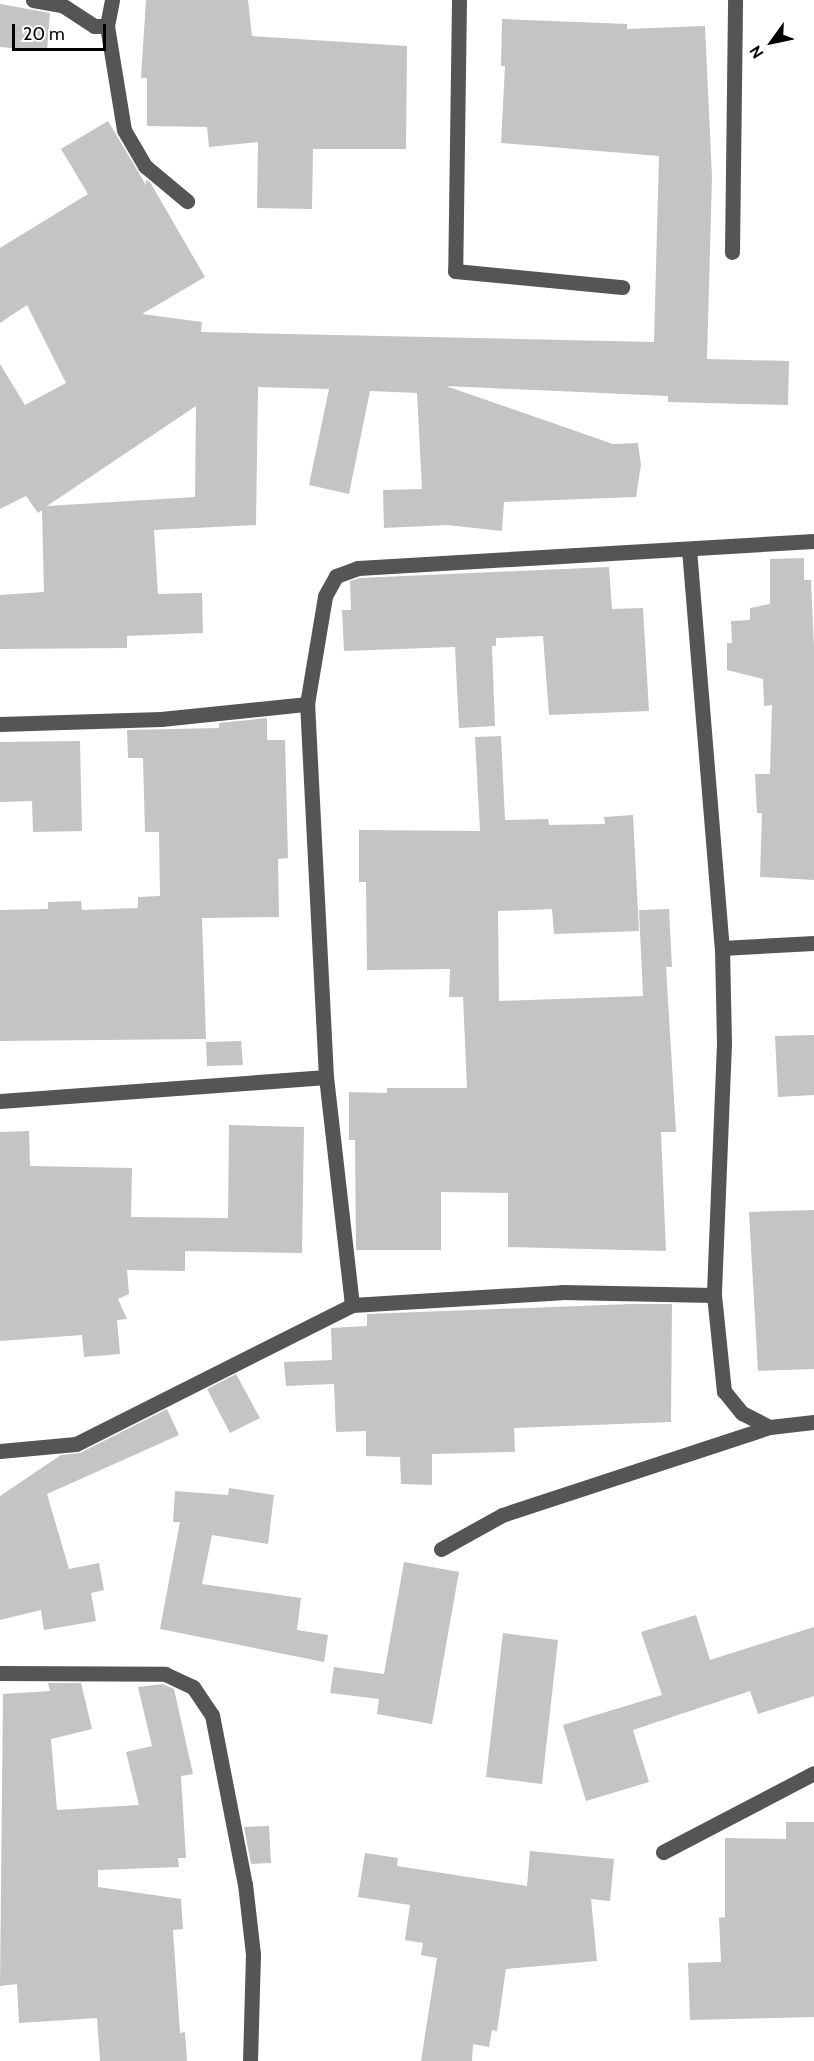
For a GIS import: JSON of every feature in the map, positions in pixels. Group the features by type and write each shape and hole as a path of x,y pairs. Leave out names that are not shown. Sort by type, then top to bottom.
{"street":[{"path":"33,0 62,5 94,26 107,26"},
{"path":"112,0 107,26 124,130 144,166 187,201"},
{"path":"459,0 455,272 622,286"},
{"path":"732,252 735,0"},
{"path":"352,1305 326,1077 307,704 325,596 336,576 358,568 814,541"},
{"path":"689,549 722,948 724,1043 714,1295 724,1391 742,1413 770,1427"},
{"path":"0,724 161,718 307,704"},
{"path":"722,948 814,943"},
{"path":"0,1101 326,1077"},
{"path":"0,1451 76,1443 352,1305 562,1292 714,1295"},
{"path":"441,1549 502,1515 770,1427 814,1422"},
{"path":"0,1673 165,1674 193,1687 212,1715 241,1861 253,1954 250,2061"},
{"path":"663,1852 814,1773"}],"building":[{"path":"146,0 248,0 252,36 407,46 406,149 313,149 312,209 257,208 258,142 209,147 207,127 147,126 147,78 141,78"},
{"path":"0,4 50,13 47,51 0,47"},
{"path":"502,19 627,24 627,29 705,26 712,177 707,359 789,361 788,405 668,402 668,396 446,386 613,444 638,443 641,465 636,497 504,502 502,531 447,525 384,528 383,490 422,489 417,393 370,391 349,494 309,485 329,389 258,387 256,525 154,530 158,594 202,593 203,633 127,636 127,648 0,649 0,595 44,592 42,510 38,513 26,496 0,509 0,364 25,405 66,383 27,305 0,323 0,248 88,194 61,149 108,121 146,185 146,180 150,182 205,277 142,314 202,322 201,332 654,342 659,156 501,143 505,66 501,66","holes":["196,406 195,497 47,506"]},
{"path":"804,558 804,580 811,580 814,649 814,880 760,877 762,813 757,813 755,774 770,774 772,705 764,706 763,679 727,670 727,643 732,643 731,621 750,620 750,608 770,604 770,559"},
{"path":"609,567 612,609 643,608 649,711 549,715 543,636 496,638 496,646 492,646 495,726 459,728 455,647 344,651 342,610 351,610 350,581 360,578"},
{"path":"267,718 267,740 285,740 288,858 278,859 279,917 202,918 206,1039 0,1041 0,910 48,909 48,902 81,901 82,910 138,908 138,897 160,896 159,832 145,832 143,758 128,758 127,730 219,728 219,723"},
{"path":"501,736 505,820 548,819 549,825 605,824 604,817 633,815 639,931 554,934 552,909 498,911 499,1001 643,996 639,910 669,909 672,967 666,967 676,1132 661,1132 666,1251 508,1247 508,1193 441,1192 441,1250 356,1250 355,1140 349,1140 349,1092 387,1093 387,1088 467,1088 463,997 449,997 450,969 367,970 366,882 359,882 359,830 480,831 475,737"},
{"path":"80,741 82,831 33,832 32,801 0,802 0,742"},
{"path":"814,1035 814,1095 778,1097 775,1036"},
{"path":"241,1041 243,1065 207,1066 206,1042"},
{"path":"229,1125 304,1127 302,1253 185,1251 185,1271 127,1270 129,1294 118,1299 127,1319 117,1320 120,1354 84,1357 82,1335 0,1341 0,1132 29,1131 30,1166 132,1168 131,1217 228,1218"},
{"path":"814,1210 814,1369 758,1371 749,1212"},
{"path":"672,1304 671,1422 514,1428 515,1452 432,1454 432,1485 401,1484 400,1457 366,1456 366,1431 336,1432 334,1384 286,1386 284,1362 332,1360 331,1328 367,1326 367,1314"},
{"path":"236,1374 260,1418 230,1433 207,1389"},
{"path":"167,1409 179,1435 47,1494 69,1569 99,1563 104,1590 91,1593 96,1621 44,1630 41,1610 0,1620 0,1496 61,1455 80,1453"},
{"path":"229,1488 274,1495 268,1544 212,1535 202,1584 301,1598 297,1630 328,1635 324,1662 160,1629 180,1522 173,1522 175,1491 228,1495"},
{"path":"404,1562 459,1572 432,1724 377,1714 379,1699 330,1693 334,1667 384,1674"},
{"path":"696,1615 710,1660 814,1627 814,1696 758,1714 750,1691 633,1730 649,1782 586,1801 563,1725 662,1695 641,1632"},
{"path":"503,1633 558,1640 542,1784 486,1777"},
{"path":"48,1683 81,1683 92,1729 51,1739 57,1810 139,1805 126,1752 152,1746 138,1687 163,1684 174,1689 193,1774 181,1776 186,1858 178,1858 179,1867 98,1870 98,1887 181,1899 183,1929 173,1930 180,2033 185,2032 187,2061 100,2061 97,2018 19,2023 17,1984 0,1986 3,1694 50,1691"},
{"path":"786,1822 814,1822 814,2017 690,2020 688,1963 721,1962 719,1918 725,1917 725,1838 786,1839"},
{"path":"269,1826 271,1863 251,1864 244,1827"},
{"path":"530,1851 614,1859 610,1901 591,1899 597,1961 506,1969 497,2031 492,2030 489,2047 473,2044 472,2061 421,2061 437,1958 421,1955 423,1943 405,1940 410,1905 358,1897 365,1853 398,1858 397,1866 527,1886"}]}
